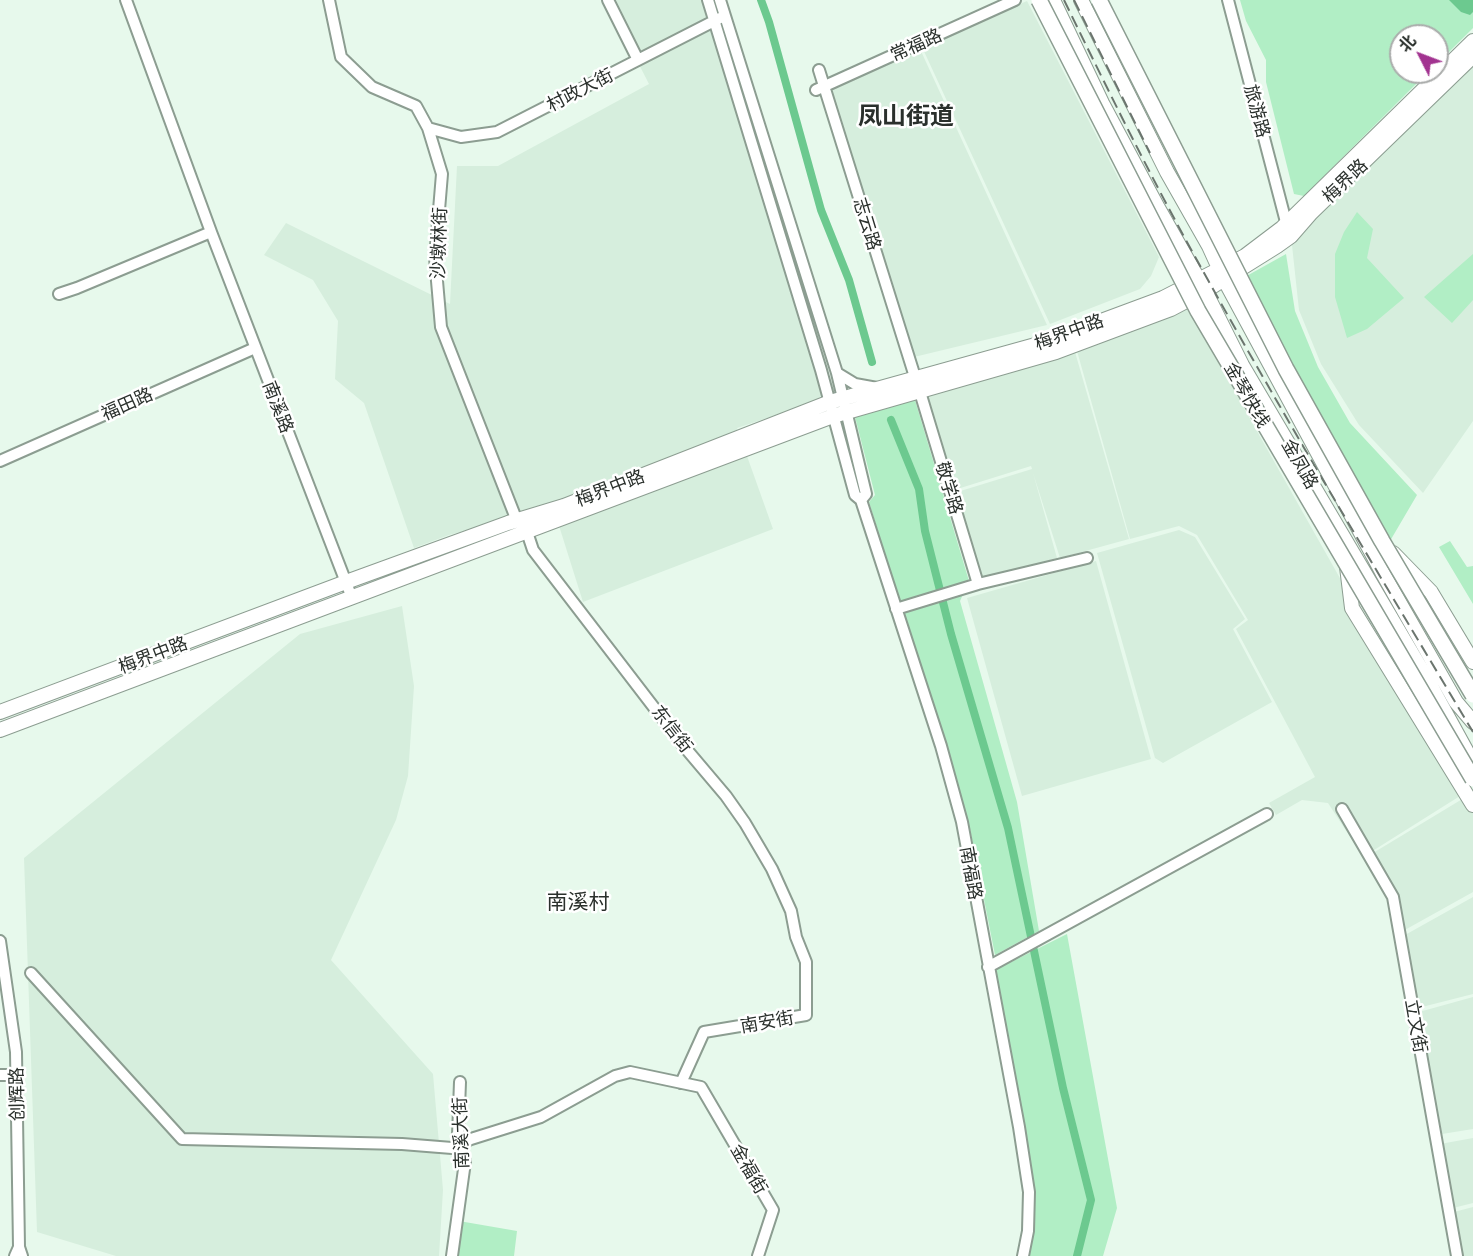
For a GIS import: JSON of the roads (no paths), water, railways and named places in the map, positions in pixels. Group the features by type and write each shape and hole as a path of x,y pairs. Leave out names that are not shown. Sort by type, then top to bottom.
{"highway":[{"name":"金琴快线","path":"1039,0 1198,311 1473,779"},
{"path":"1100,0 1286,369 1382,541 1473,695"}],"main road":[{"name":"金凤路","path":"1053,0 1102,103 1202,285 1242,365 1427,679 1473,763"},
{"name":"金凤路","path":"1081,0 1167,172 1209,246 1348,508 1456,702 1473,722"},
{"path":"1222,273 1286,222 1473,41"},
{"name":"梅界路","path":"1222,273 1248,266 1291,236 1311,213 1473,56"},
{"path":"1209,246 1219,255 1245,256"},
{"path":"1174,292 1187,275 1188,260"},
{"name":"梅界中路","path":"0,712 346,582 831,409 847,412 1056,352 1171,309 1222,273"},
{"name":"梅界中路","path":"0,730 527,532 831,409 844,398 1039,344 1174,292 1202,285"},
{"path":"1348,508 1431,592 1473,662"},
{"path":"1344,538 1352,608 1473,805"}],"street":[{"name":"南溪路","path":"126,0 255,348 352,598"},
{"name":"沙墩林街","path":"329,0 341,57 372,87 416,106 428,128 442,174 435,258 441,327 517,521"},
{"path":"608,0 638,60"},
{"path":"708,0 855,495 861,500 866,494 837,373 720,0"},
{"name":"常福路","path":"820,89 1015,0"},
{"name":"旅游路","path":"1228,0 1286,222"},
{"name":"村政大街","path":"428,128 461,137 497,132 725,15"},
{"name":"志云路","path":"819,70 820,89 915,377"},
{"path":"58,294 212,232"},
{"name":"福田路","path":"0,460 255,348"},
{"path":"940,371 945,385"},
{"path":"837,373 855,384 878,388"},
{"name":"敬学路","path":"920,392 978,584"},
{"name":"南福路","path":"861,500 941,746 962,822 1029,1192 1028,1231 1023,1256"},
{"name":"东信街","path":"527,532 533,550 682,744 746,823 772,869 791,912 796,938"},
{"path":"896,609 978,584 1087,558"},
{"name":"立文街","path":"1342,809 1393,897 1457,1256"},
{"path":"988,967 1268,814"},
{"name":"南安街","path":"681,1083 704,1032 806,1015 806,962 796,938"},
{"name":"创辉路","path":"0,941 16,1052 18,1253"},
{"path":"31,973 182,1139 402,1144 453,1148 461,1143 541,1117 615,1076 630,1072 681,1083"},
{"path":"0,1075 16,1075"},
{"name":"南溪大街","path":"453,1256 465,1162 458,1136 460,1082"},
{"name":"金福街","path":"681,1083 701,1087 773,1210 758,1256"}],"waterway":[{"path":"761,0 821,210 849,280 872,362"},
{"path":"891,420 919,489 925,531 951,634 1008,828 1063,1088 1091,1200 1077,1256"}],"railway":[{"path":"1064,0 1146,165 1198,262 1299,439 1473,732"},
{"path":"1074,0 1150,153"}],"district":[{"name":"凤山街道","path":"906,116"},
{"name":"南溪村","path":"578,902"}]}
